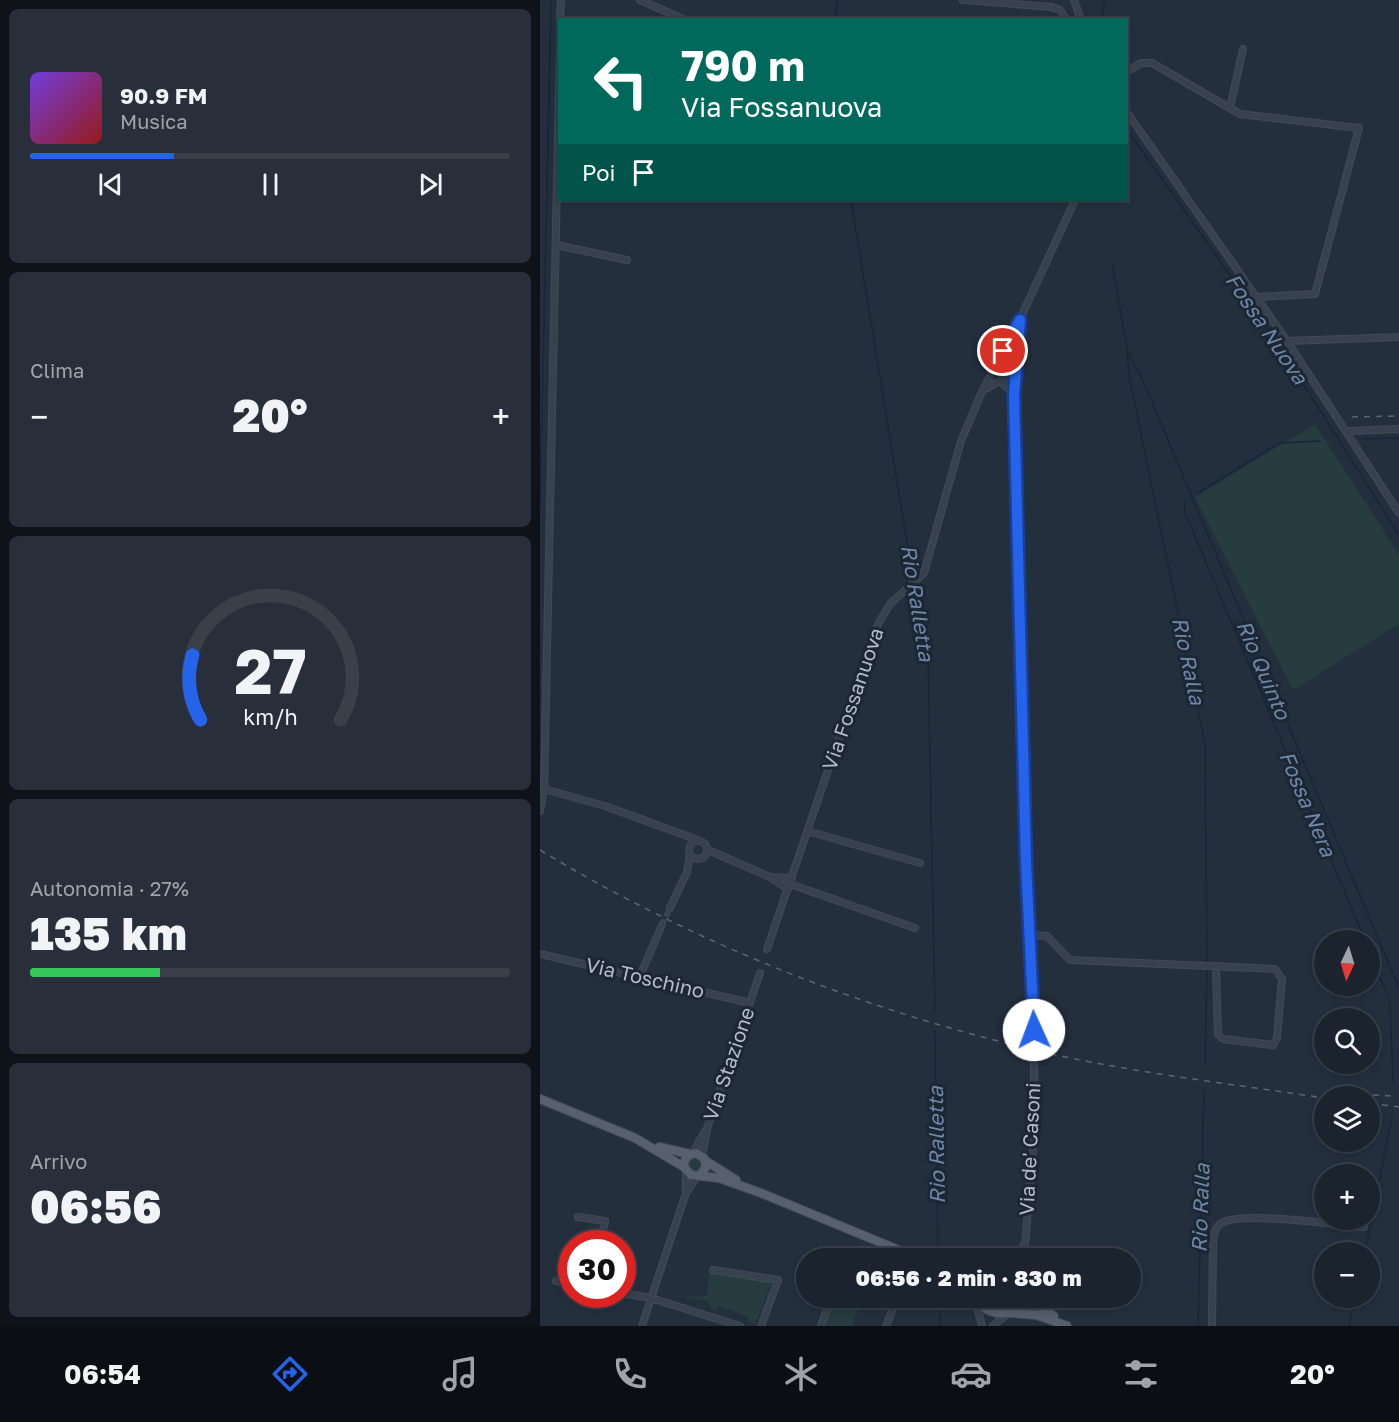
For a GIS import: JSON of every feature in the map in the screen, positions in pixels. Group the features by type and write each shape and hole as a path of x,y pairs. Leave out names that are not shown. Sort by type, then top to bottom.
{"main road":[{"path":"540,1099 634,1138 704,1158 761,1193"},
{"path":"634,1138 685,1169 761,1193 887,1248"},
{"path":"685,1169 684,1161 692,1154"},
{"path":"699,1175 706,1167 704,1158"},
{"path":"986,1308 1043,1317 1067,1326"},
{"path":"1009,1313 1016,1308"},
{"path":"1040,1308 1074,1326"}],"street":[{"path":"560,18 561,0"},
{"path":"640,0 680,18"},
{"path":"963,0 1052,7 1060,10 1066,18"},
{"path":"1074,0 1080,18"},
{"path":"1230,108 1243,49"},
{"path":"1128,71 1141,63 1152,63 1240,114 1359,128 1315,294 1257,297"},
{"path":"1128,114 1287,340 1399,513"},
{"path":"540,811 544,789 558,144"},
{"name":"Via Fossanuova","path":"767,949 878,624 890,604 924,573 961,441 982,392 1020,320 1075,201"},
{"path":"556,245 627,260"},
{"path":"1020,320 1014,395 1034,1030"},
{"path":"1287,340 1399,337"},
{"path":"994,367 1004,366 1015,371"},
{"path":"982,392 991,384 1015,371"},
{"path":"1000,381 1005,383 1014,395"},
{"path":"1348,431 1399,429"},
{"path":"544,789 605,806 706,844 704,855 687,872"},
{"path":"807,831 920,863"},
{"path":"670,908 687,872 690,855 690,845 676,833"},
{"path":"690,845 698,840"},
{"path":"690,855 725,859 915,928"},
{"path":"769,876 790,884"},
{"path":"640,976 662,926"},
{"path":"1030,935 1047,936 1070,960 1275,969 1282,979 1278,1026 1273,1045 1223,1040 1218,1035 1215,968"},
{"name":"Via Toschino","path":"540,954 750,1002"},
{"name":"Via Stazione","path":"704,1158 708,1125 760,973"},
{"name":"Via de' Casoni","path":"1025,1248 1034,1136 1034,1058"},
{"path":"692,1154 708,1125"},
{"path":"685,1169 686,1193"},
{"path":"642,1326 686,1193 699,1175"},
{"path":"578,1217 605,1221 603,1230"},
{"path":"1212,1326 1213,1241 1215,1231 1221,1224 1234,1220 1262,1218 1314,1223"},
{"name":"Via de' Casoni","path":"1021,1248 1025,1240"},
{"path":"713,1270 778,1280 761,1326"},
{"path":"636,1295 740,1326"},
{"path":"821,1326 827,1308"},
{"path":"886,1326 893,1308"},
{"path":"977,1308 982,1326"},
{"path":"993,1326 1009,1313"}],"green space":[{"path":"1315,424 1399,555 1399,624 1293,690 1195,497"},
{"path":"695,1158 700,1160 702,1165 700,1170 695,1172 690,1170 688,1165 690,1160"},
{"path":"709,1273 772,1281 755,1325 750,1323 746,1316 719,1306 717,1310 712,1309 707,1301 684,1297 707,1296"},
{"path":"831,1308 858,1308 852,1326 825,1326"}],"waterway":[{"path":"540,506 551,0"},
{"name":"Rio Ralletta","path":"836,18 837,0"},
{"name":"Fossa Nuova","path":"1101,18 1105,0"},
{"name":"Fossa Nuova","path":"1128,131 1273,336 1399,535"},
{"name":"Rio Ralletta","path":"851,201 913,579"},
{"name":"Rio Ralla","path":"1112,265 1127,347 1129,376 1205,743 1207,963"},
{"name":"Rio Quinto","path":"1127,352 1141,376 1399,988"},
{"name":"Fossa Nera","path":"1363,439 1399,438"},
{"name":"Fossa Nera","path":"1198,493 1279,443 1320,441"},
{"name":"Fossa Nera","path":"1185,502 1184,510 1361,930"},
{"name":"Rio Ralletta","path":"914,584 919,597 928,660 935,1011"},
{"name":"Rio Ralla","path":"1205,1063 1207,968"},
{"name":"Fossa Nera","path":"1380,977 1390,1003 1393,1081"},
{"name":"Rio Ralletta","path":"935,1031 938,1248"},
{"name":"Rio Ralla","path":"1198,1326 1204,1090"},
{"name":"Fossa Nera","path":"1367,1242 1392,1116"},
{"name":"Rio Ralletta","path":"939,1308 940,1326"},
{"name":"Fossa Nera","path":"1349,1326 1353,1308"}],"tunnel":[{"path":"662,925 670,908"},
{"path":"1034,1030 1034,1058"}],"railway":[{"path":"1352,417 1399,416"},
{"path":"540,850 661,916 724,946 788,973 919,1019 985,1038 1086,1061 1314,1097"},
{"path":"1380,1095 1392,1096"},
{"path":"1380,1104 1399,1107"}],"route":[{"path":"1003,351 1020,320 1014,395 1026,862 1034,1030"}]}
